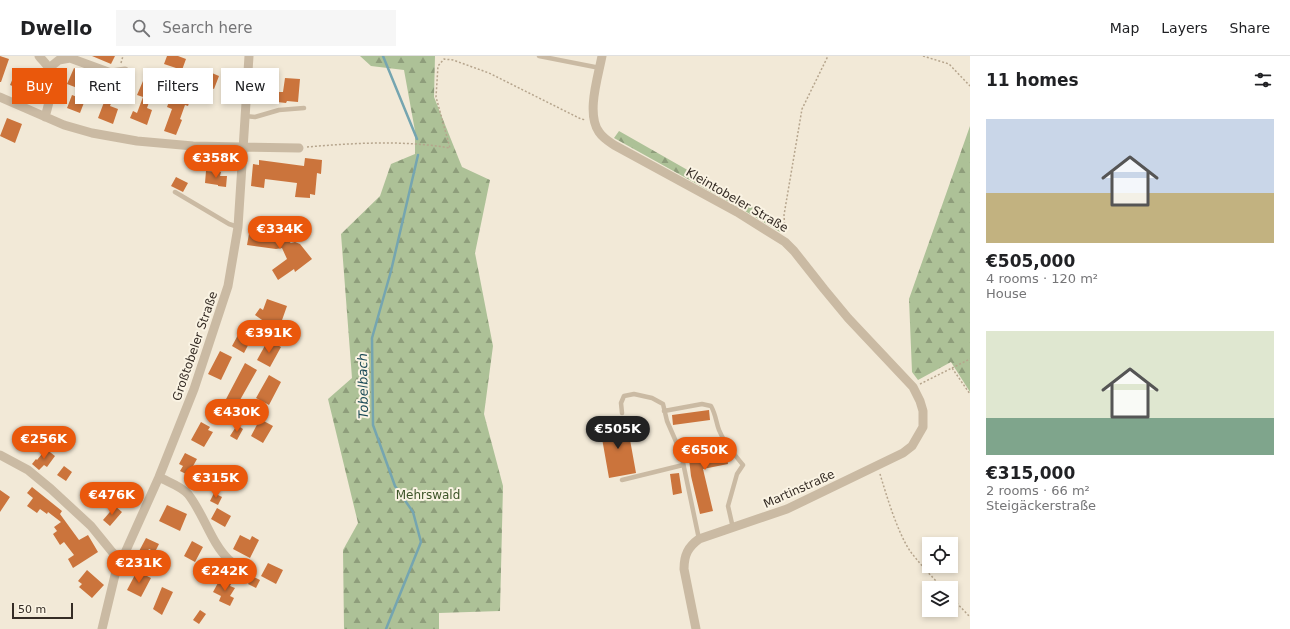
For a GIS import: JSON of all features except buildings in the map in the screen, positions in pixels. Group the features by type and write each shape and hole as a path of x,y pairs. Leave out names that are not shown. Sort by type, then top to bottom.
{"street":[{"path":"39,56 49,68 59,60 70,58 97,68"},
{"name":"Großtobeler Straße","path":"102,629 114,575 159,477 194,389 228,286 238,227 249,56"},
{"path":"594,120 592,108 602,56"},
{"path":"0,97 64,125 92,133 137,141 193,146 299,148"},
{"path":"45,117 48,104"},
{"name":"Kleintobeler Straße","path":"594,120 600,133 614,145 737,212 785,242 848,318 913,387"},
{"name":"Martinstraße","path":"698,539 787,509 903,453 912,446 923,427 923,411 913,387"},
{"path":"0,455 28,470 51,489 82,517 113,553 121,560"},
{"path":"159,477 187,494 197,507 220,548 229,560 244,571"},
{"path":"696,629 684,568 684,560 690,547 698,539"}],"lane":[{"path":"540,56 600,68"},
{"path":"245,116 255,117 279,110 304,108"},
{"path":"175,192 229,224 238,227"},
{"path":"622,413 621,403 624,396 634,394 652,398 663,404 667,421 681,453 698,539"},
{"path":"664,411 702,404 711,406 715,414 719,431 743,465 737,474 728,506 734,528"},
{"path":"622,480 683,465"}],"path":[{"path":"785,242 784,215 802,109 828,56"},
{"path":"924,56 949,64 970,86"},
{"path":"299,148 334,145 403,143 435,145 450,148 436,97 438,66 444,59 453,60 489,74 581,119 594,120"},
{"path":"913,387 970,359"},
{"path":"952,368 970,394"},
{"path":"877,466 898,527 910,550 935,581"},
{"path":"958,604 970,616"}],"green space":[{"name":"Mehrswald","path":"360,56 435,56 434,97 462,167 490,180 475,253 493,346 484,414 503,486 500,611 439,613 439,629 344,629 343,550 358,523 328,399 352,378 341,234 380,196 391,164 415,154 415,131 404,70 371,66"},
{"path":"970,126 970,392 951,362 918,380 912,372 909,299"},
{"path":"619,131 779,222 780,232 614,138"}],"waterway":[{"name":"Tobelbach","path":"383,56 417,139"},
{"name":"Tobelbach","path":"386,629 421,542 413,512 395,486 373,425 372,338 391,271 418,155"}]}
